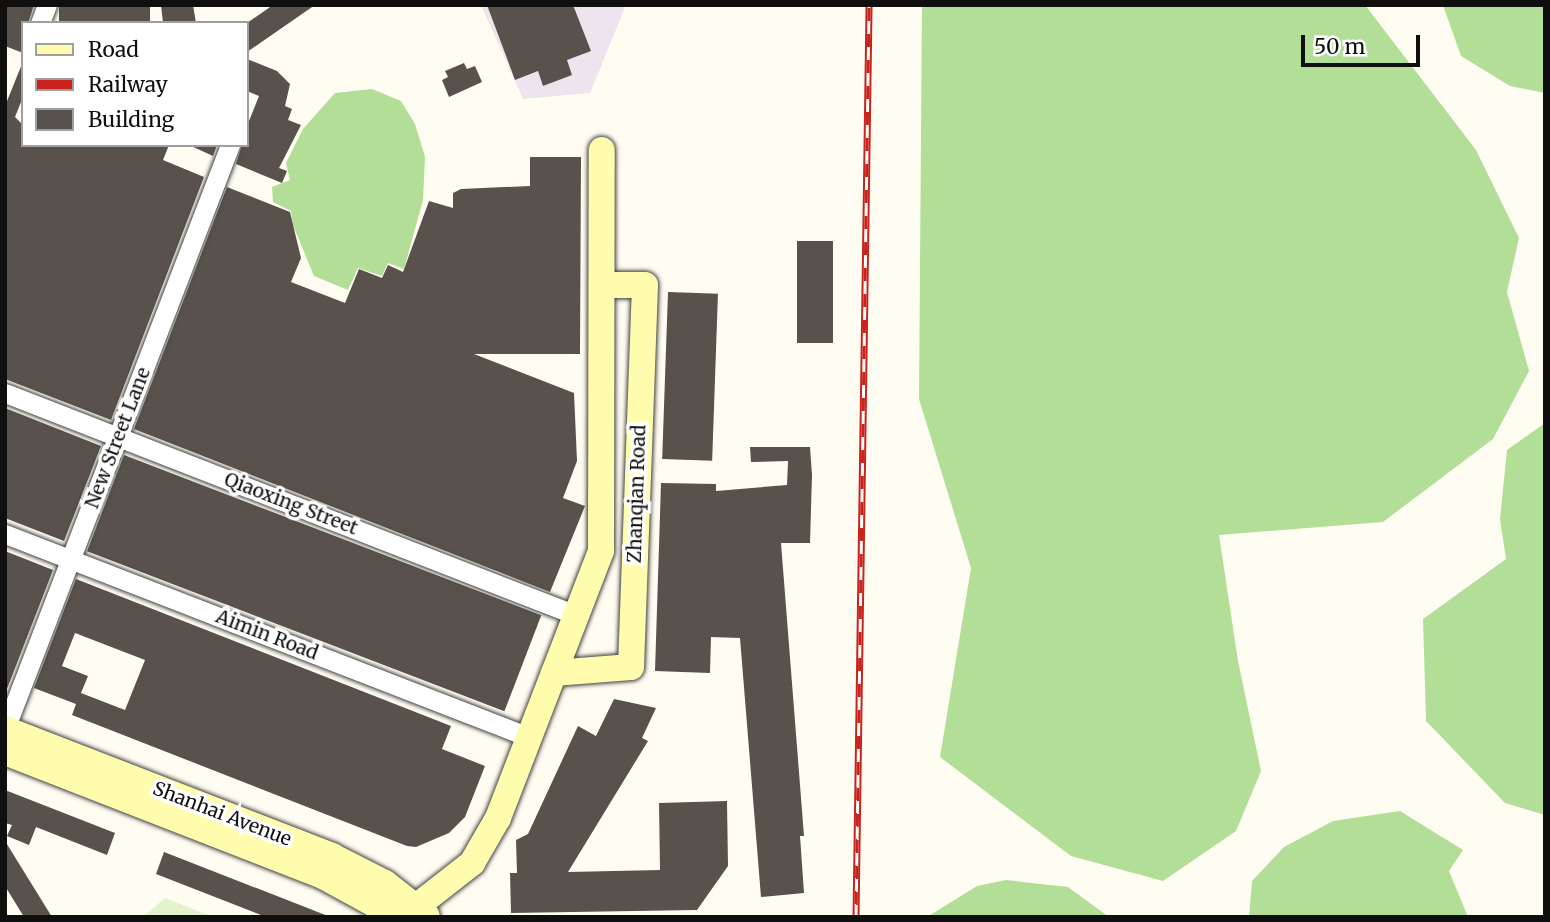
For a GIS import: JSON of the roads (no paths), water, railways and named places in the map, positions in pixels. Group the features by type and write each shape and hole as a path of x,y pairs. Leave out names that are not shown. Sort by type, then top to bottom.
{"street":[{"name":"New Street Lane","path":"5,729 229,147"},
{"name":"Zhanqian Road","path":"412,914 472,863 498,818 601,551 602,150"},
{"name":"Zhanqian Road","path":"554,673 631,667 645,285 602,285"},
{"name":"Qiaoxing Street","path":"5,393 576,615"},
{"name":"Aimin Road","path":"5,534 529,737"},
{"name":"Shanhai Avenue","path":"5,729 332,856 412,914"},
{"name":"Shanhai Avenue","path":"5,752 323,876 412,914"}],"railway":[{"path":"856,917 869,5"}]}
